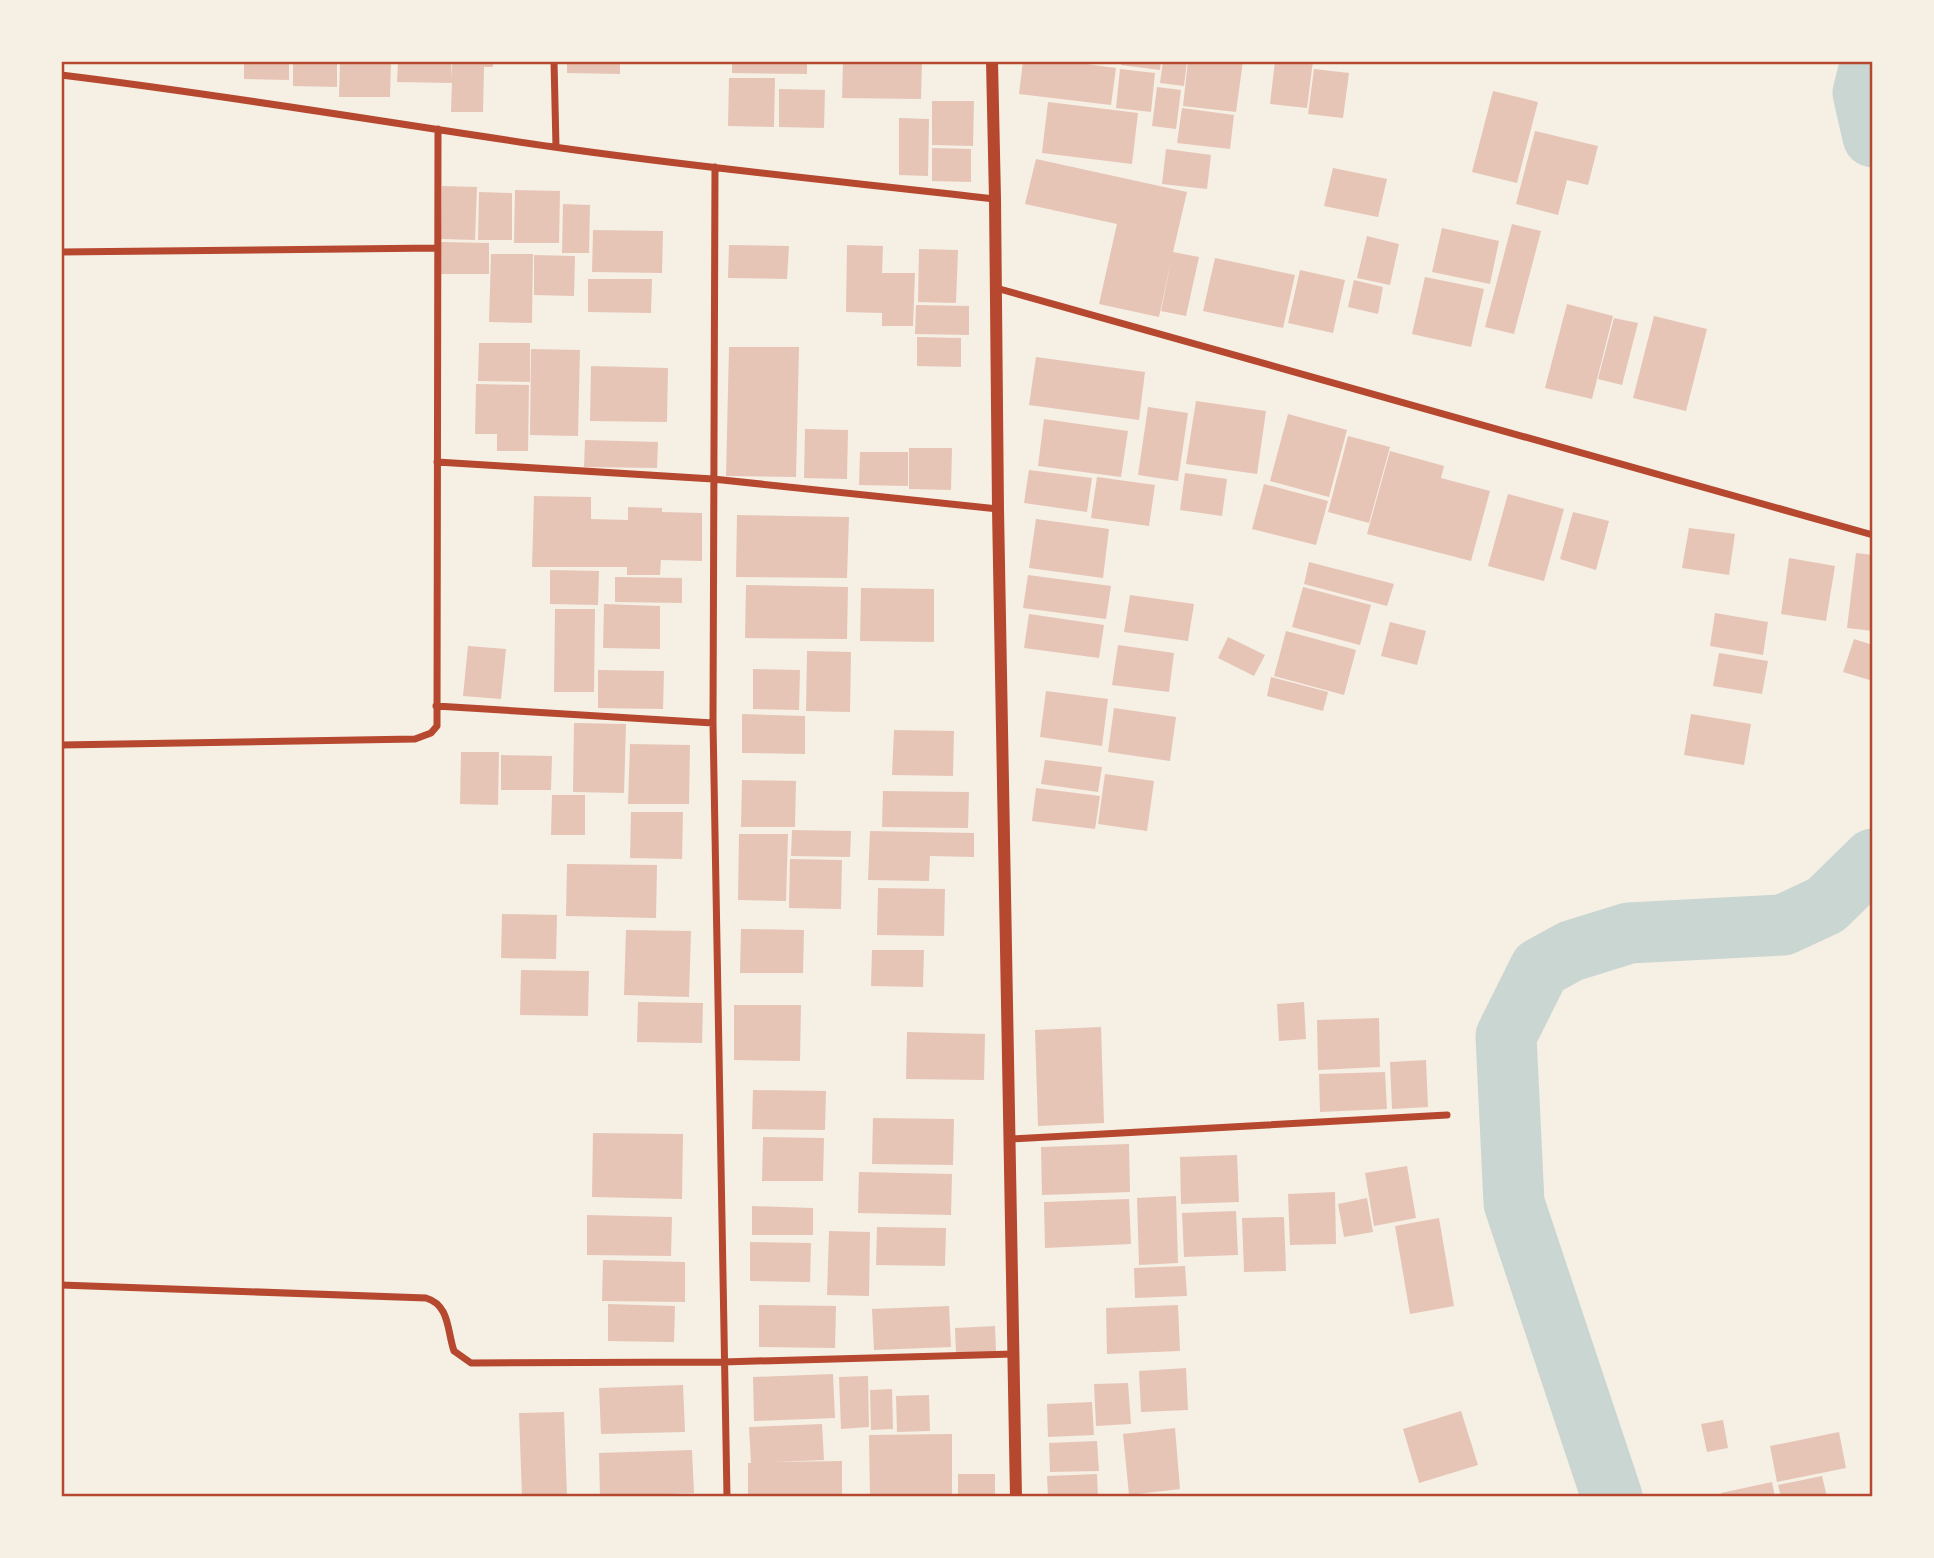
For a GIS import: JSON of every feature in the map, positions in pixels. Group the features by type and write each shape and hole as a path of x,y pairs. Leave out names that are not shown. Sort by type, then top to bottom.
{"street":[{"path":"554,61 556,147"},
{"path":"992,61 1016,1497"},
{"path":"61,75 181,89 556,147 995,199"},
{"path":"61,746 415,739 431,733 437,726 438,129"},
{"path":"715,167 713,723 727,1497"},
{"path":"61,252 437,248"},
{"path":"996,288 1873,535"},
{"path":"437,462 713,478 998,509"},
{"path":"436,706 713,723"},
{"path":"1011,1139 1447,1115"},
{"path":"61,1285 426,1298 441,1307 454,1351 471,1363 723,1362 1014,1354"}],"building":[{"path":"244,61 289,61 289,80 244,79"},
{"path":"293,61 337,61 337,87 293,86"},
{"path":"340,61 391,61 390,97 339,97"},
{"path":"398,61 451,61 452,80 452,61 493,61 493,67 484,67 483,112 451,112 452,83 397,82"},
{"path":"567,61 620,61 620,74 567,73"},
{"path":"732,61 807,61 807,74 732,73"},
{"path":"843,61 922,61 921,99 842,98"},
{"path":"1023,61 1064,61 1116,68 1111,105 1019,94"},
{"path":"1121,61 1161,61 1160,70 1121,65"},
{"path":"1163,61 1187,61 1184,86 1160,83"},
{"path":"1188,61 1243,61 1236,112 1183,106"},
{"path":"1275,61 1313,61 1307,108 1270,104"},
{"path":"1120,69 1155,73 1151,112 1116,108"},
{"path":"1314,69 1349,73 1343,118 1308,114"},
{"path":"729,78 775,78 774,127 728,126"},
{"path":"1157,87 1181,90 1176,129 1152,126"},
{"path":"779,89 825,90 824,128 779,127"},
{"path":"1493,91 1538,102 1517,183 1472,172"},
{"path":"932,101 974,101 973,146 932,145"},
{"path":"1048,102 1138,113 1132,164 1042,153"},
{"path":"1182,108 1234,115 1230,149 1177,143"},
{"path":"899,118 929,119 928,176 899,175"},
{"path":"1535,131 1598,146 1588,185 1567,180 1558,215 1516,204"},
{"path":"932,148 971,149 971,182 932,181"},
{"path":"1166,149 1211,155 1207,189 1162,184"},
{"path":"1036,159 1187,192 1173,252 1199,257 1186,316 1161,311 1172,256 1159,317 1099,304 1117,224 1025,204"},
{"path":"1333,168 1387,179 1378,217 1324,206"},
{"path":"442,186 477,187 475,240 441,239"},
{"path":"515,190 560,191 559,243 514,243"},
{"path":"479,192 512,193 512,240 478,240"},
{"path":"563,204 590,205 589,253 562,253"},
{"path":"1512,224 1541,231 1514,334 1485,327"},
{"path":"1442,228 1499,241 1490,284 1432,272"},
{"path":"593,230 663,231 662,273 592,272"},
{"path":"1367,236 1399,244 1390,285 1357,278"},
{"path":"441,242 489,243 489,274 441,274"},
{"path":"729,245 789,246 787,279 728,278"},
{"path":"847,245 883,246 882,273 915,273 913,326 882,326 882,313 846,312"},
{"path":"919,249 958,250 956,303 918,302"},
{"path":"491,254 533,254 532,323 489,322"},
{"path":"534,255 575,256 574,296 534,295"},
{"path":"1215,258 1295,275 1283,328 1203,311"},
{"path":"1300,270 1345,280 1333,333 1288,323"},
{"path":"1425,277 1484,289 1471,347 1412,334"},
{"path":"588,279 652,279 651,313 588,312"},
{"path":"1354,280 1383,287 1378,314 1348,307"},
{"path":"1567,304 1613,316 1592,399 1545,388"},
{"path":"916,305 969,306 969,335 915,334"},
{"path":"1654,316 1707,329 1686,411 1633,398"},
{"path":"1614,318 1638,323 1622,385 1598,379"},
{"path":"917,337 961,338 961,367 917,366"},
{"path":"479,343 530,343 530,382 478,381"},
{"path":"729,347 799,347 796,477 726,476"},
{"path":"531,349 580,350 578,436 530,435"},
{"path":"1036,357 1145,372 1139,420 1029,405"},
{"path":"591,366 668,368 667,422 590,421"},
{"path":"476,384 529,385 528,451 497,451 497,434 475,434"},
{"path":"1196,401 1266,411 1257,474 1186,464"},
{"path":"1148,407 1188,413 1178,481 1138,475"},
{"path":"1288,414 1347,430 1329,497 1270,481"},
{"path":"1044,419 1128,431 1121,477 1038,466"},
{"path":"805,429 848,430 847,479 804,478"},
{"path":"1348,436 1390,447 1369,523 1328,512"},
{"path":"585,440 658,442 657,468 584,467"},
{"path":"909,448 952,448 951,490 909,489"},
{"path":"1390,451 1444,466 1441,478 1490,491 1471,561 1367,534"},
{"path":"860,452 908,452 908,486 859,485"},
{"path":"1029,470 1092,478 1087,512 1024,503"},
{"path":"1185,473 1227,479 1222,516 1180,510"},
{"path":"1097,477 1155,485 1149,526 1091,518"},
{"path":"1264,484 1328,501 1316,545 1252,529"},
{"path":"1508,494 1564,509 1544,581 1488,566"},
{"path":"534,496 591,497 591,519 628,520 628,507 662,508 662,512 702,513 702,561 661,560 660,575 627,575 627,567 532,567"},
{"path":"1573,512 1609,521 1596,570 1560,559"},
{"path":"737,515 849,517 847,578 736,577"},
{"path":"1036,519 1109,529 1103,578 1029,568"},
{"path":"1689,528 1735,534 1729,575 1682,568"},
{"path":"1856,553 1873,555 1873,631 1847,628"},
{"path":"1789,558 1835,566 1826,621 1781,614"},
{"path":"1309,562 1394,584 1387,606 1304,584"},
{"path":"550,570 599,571 598,605 550,604"},
{"path":"1028,575 1111,586 1106,619 1023,608"},
{"path":"615,577 682,578 682,603 615,602"},
{"path":"746,585 848,587 847,639 745,638"},
{"path":"1303,587 1371,605 1360,645 1292,627"},
{"path":"861,588 934,589 934,642 860,641"},
{"path":"1130,595 1194,604 1188,641 1124,632"},
{"path":"604,604 660,606 660,649 603,648"},
{"path":"555,609 595,609 594,692 554,692"},
{"path":"1715,613 1768,622 1763,655 1710,646"},
{"path":"1029,614 1104,625 1099,658 1024,648"},
{"path":"1390,622 1426,631 1417,665 1381,656"},
{"path":"1286,631 1356,650 1344,695 1274,676"},
{"path":"1228,637 1265,655 1254,676 1218,658"},
{"path":"1854,639 1873,645 1873,681 1843,672"},
{"path":"1118,645 1174,653 1169,692 1112,685"},
{"path":"468,646 506,649 501,699 463,696"},
{"path":"807,651 851,652 850,712 806,711"},
{"path":"1719,653 1768,661 1762,694 1713,686"},
{"path":"753,669 800,670 799,710 753,709"},
{"path":"598,670 664,671 663,709 598,708"},
{"path":"1271,677 1328,692 1323,711 1267,696"},
{"path":"1046,691 1108,699 1102,746 1040,737"},
{"path":"1114,708 1176,717 1170,761 1108,752"},
{"path":"742,714 805,716 805,754 742,753"},
{"path":"1691,714 1751,724 1744,765 1684,755"},
{"path":"574,723 626,724 624,793 573,792"},
{"path":"894,730 954,731 953,776 892,775"},
{"path":"630,744 690,745 689,804 628,804"},
{"path":"461,752 499,752 498,805 460,804"},
{"path":"501,755 552,756 551,790 501,790"},
{"path":"1045,760 1102,767 1098,792 1041,784"},
{"path":"1105,774 1154,781 1147,831 1098,824"},
{"path":"742,780 796,781 795,827 741,827"},
{"path":"1036,788 1100,796 1095,829 1032,821"},
{"path":"883,791 969,792 968,828 882,827"},
{"path":"552,795 585,795 585,835 551,835"},
{"path":"631,812 683,812 682,859 630,858"},
{"path":"792,830 851,831 850,857 791,856"},
{"path":"870,831 974,833 974,857 930,856 929,881 868,880"},
{"path":"739,834 788,834 786,901 738,900"},
{"path":"790,859 842,860 841,909 789,908"},
{"path":"567,864 657,865 656,918 566,916"},
{"path":"878,888 945,889 944,936 877,935"},
{"path":"502,914 557,915 556,959 501,958"},
{"path":"741,929 804,930 803,973 740,973"},
{"path":"626,930 691,931 689,997 624,995"},
{"path":"872,950 924,950 923,987 871,986"},
{"path":"521,970 589,971 588,1016 520,1015"},
{"path":"638,1002 703,1003 702,1043 637,1042"},
{"path":"1304,1002 1306,1039 1279,1041 1277,1004"},
{"path":"734,1005 801,1005 800,1061 734,1060"},
{"path":"1379,1018 1380,1067 1318,1070 1317,1020"},
{"path":"1101,1027 1104,1123 1038,1126 1035,1030"},
{"path":"907,1032 985,1034 984,1080 906,1079"},
{"path":"1426,1060 1428,1107 1392,1109 1390,1062"},
{"path":"1385,1072 1387,1109 1320,1112 1319,1074"},
{"path":"753,1090 826,1091 825,1130 752,1129"},
{"path":"873,1118 954,1119 953,1165 872,1164"},
{"path":"593,1133 683,1134 682,1199 592,1197"},
{"path":"763,1137 824,1138 823,1181 762,1181"},
{"path":"1129,1144 1130,1192 1042,1195 1041,1147"},
{"path":"1237,1155 1239,1202 1181,1204 1180,1157"},
{"path":"1407,1166 1416,1218 1374,1226 1365,1173"},
{"path":"859,1172 952,1174 951,1215 858,1213"},
{"path":"1335,1192 1336,1244 1290,1245 1288,1194"},
{"path":"1176,1196 1178,1263 1139,1265 1137,1198"},
{"path":"1367,1198 1373,1232 1344,1237 1338,1204"},
{"path":"1129,1199 1131,1244 1045,1248 1044,1202"},
{"path":"752,1206 813,1208 813,1235 752,1235"},
{"path":"1236,1211 1238,1255 1184,1257 1182,1213"},
{"path":"587,1215 672,1217 671,1256 587,1255"},
{"path":"1284,1217 1286,1271 1244,1272 1242,1218"},
{"path":"1439,1218 1454,1306 1410,1314 1395,1226"},
{"path":"877,1227 946,1228 945,1266 876,1265"},
{"path":"829,1231 870,1232 869,1296 827,1295"},
{"path":"750,1242 811,1243 810,1282 750,1281"},
{"path":"603,1260 685,1262 685,1302 602,1301"},
{"path":"1185,1266 1187,1296 1135,1298 1134,1268"},
{"path":"608,1304 675,1306 674,1342 608,1341"},
{"path":"759,1305 836,1306 835,1348 759,1347"},
{"path":"1178,1305 1180,1351 1107,1354 1106,1308"},
{"path":"949,1306 951,1347 874,1350 872,1309"},
{"path":"995,1326 996,1352 956,1353 955,1328"},
{"path":"1186,1368 1188,1410 1141,1412 1139,1371"},
{"path":"833,1374 835,1418 754,1421 753,1377"},
{"path":"868,1376 869,1427 841,1429 839,1377"},
{"path":"1128,1383 1131,1424 1096,1426 1094,1384"},
{"path":"683,1385 685,1432 601,1434 599,1388"},
{"path":"892,1389 893,1429 871,1430 870,1390"},
{"path":"929,1395 930,1431 897,1432 896,1396"},
{"path":"1092,1402 1094,1435 1048,1437 1047,1404"},
{"path":"1461,1411 1478,1465 1419,1483 1403,1429"},
{"path":"564,1412 567,1497 522,1497 519,1413"},
{"path":"1723,1420 1728,1448 1707,1452 1701,1424"},
{"path":"822,1424 824,1460 774,1462 842,1461 842,1497 748,1497 748,1463 751,1463 749,1427"},
{"path":"1175,1428 1180,1489 1129,1495 1123,1434"},
{"path":"1839,1432 1846,1468 1777,1482 1770,1446"},
{"path":"952,1434 952,1497 870,1497 869,1435"},
{"path":"1097,1441 1099,1471 1050,1472 1049,1443"},
{"path":"692,1450 694,1493 600,1497 599,1453"},
{"path":"958,1474 995,1474 995,1497 958,1497"},
{"path":"1097,1474 1098,1497 1048,1497 1047,1476"},
{"path":"1822,1476 1827,1497 1781,1497 1778,1485"},
{"path":"1772,1482 1775,1497 1722,1497 1721,1493"}],"waterway":[{"path":"1871,61 1863,93 1873,137"},
{"path":"1612,1497 1514,1203 1506,1036 1540,968 1571,951 1629,933 1783,925 1826,905 1873,859"}]}
